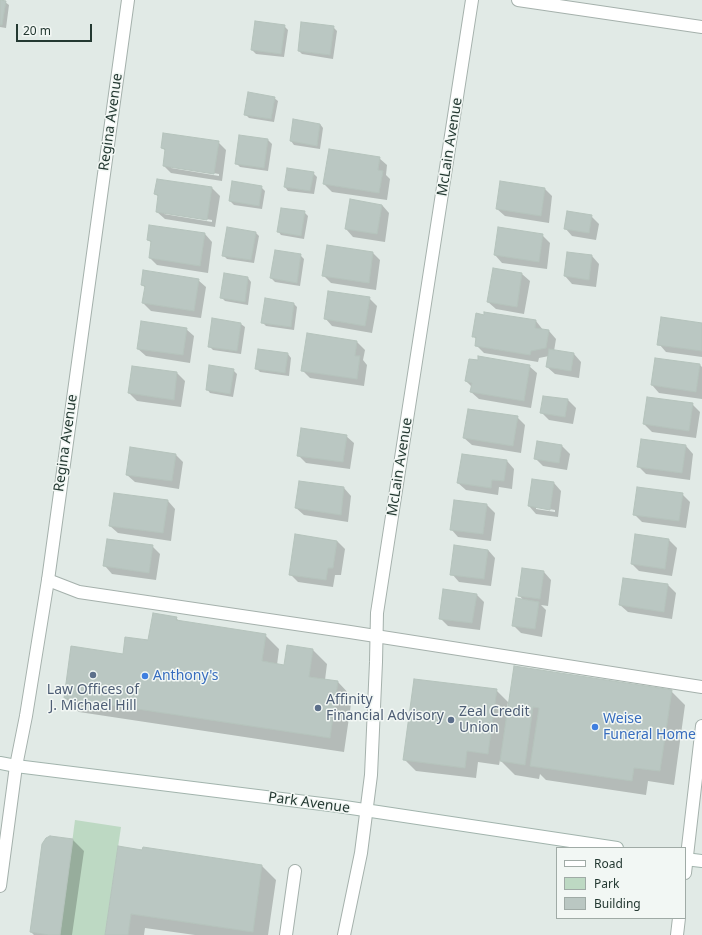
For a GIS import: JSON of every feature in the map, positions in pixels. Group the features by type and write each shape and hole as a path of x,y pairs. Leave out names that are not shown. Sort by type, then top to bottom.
{"street":[{"name":"Regina Avenue","path":"0,886 16,766 26,716 48,580 128,0"},
{"name":"McLain Avenue","path":"344,935 361,853 365,811 371,775 377,613 472,0"},
{"path":"518,0 702,27"},
{"path":"48,580 79,592 702,687"},
{"path":"702,726 699,773 686,859 702,861"},
{"name":"Park Avenue","path":"0,763 338,806 610,847"},
{"path":"286,935 295,871"},
{"path":"677,935 679,919"}],"green space":[{"path":"75,820 121,827 105,935 60,935"}],"building":[{"path":"0,0 6,1 2,25 0,25"},
{"path":"255,21 285,25 281,54 251,50"},
{"path":"301,22 334,26 330,55 298,51"},
{"path":"248,92 275,97 271,119 244,115"},
{"path":"293,119 320,124 317,146 290,141"},
{"path":"163,133 219,141 214,174 163,166 165,149 161,148"},
{"path":"239,135 268,139 264,168 235,164"},
{"path":"329,149 380,157 378,170 383,171 379,193 323,184"},
{"path":"287,168 314,172 310,191 284,187"},
{"path":"157,179 212,187 207,220 156,212 158,195 154,194"},
{"path":"232,181 262,186 259,206 229,201"},
{"path":"500,181 545,188 541,216 496,209"},
{"path":"350,199 382,205 377,234 345,229"},
{"path":"281,208 305,211 301,236 277,232"},
{"path":"567,211 592,215 589,233 564,229"},
{"path":"149,225 205,233 200,266 149,258 151,241 147,240"},
{"path":"227,227 256,232 251,260 222,256"},
{"path":"498,227 543,234 539,262 494,255"},
{"path":"327,245 373,252 369,283 322,276"},
{"path":"275,250 301,254 297,283 270,278"},
{"path":"567,252 592,255 589,280 564,276"},
{"path":"493,268 522,273 517,307 487,302"},
{"path":"143,270 199,279 194,311 142,303 145,286 141,285"},
{"path":"224,273 248,277 245,302 220,298"},
{"path":"328,291 370,297 365,326 324,319"},
{"path":"265,298 294,303 291,327 261,323"},
{"path":"484,312 536,320 535,328 549,330 546,348 531,351 530,355 475,346 476,337 472,337 476,313 484,315"},
{"path":"661,317 702,323 702,351 657,345"},
{"path":"212,318 241,323 237,351 208,347"},
{"path":"141,321 187,328 183,355 137,349"},
{"path":"307,333 357,341 355,356 360,356 357,379 301,371"},
{"path":"258,349 288,353 285,373 255,369"},
{"path":"549,349 574,353 571,371 546,367"},
{"path":"478,356 530,365 524,401 470,392 472,383 465,381 469,359 478,360"},
{"path":"655,358 700,364 696,392 651,385"},
{"path":"209,365 234,369 230,394 206,390"},
{"path":"132,366 177,372 174,400 128,393"},
{"path":"543,396 568,399 565,417 540,413"},
{"path":"647,397 693,403 689,431 643,424"},
{"path":"468,409 518,416 513,446 463,438"},
{"path":"301,428 347,435 343,462 297,456"},
{"path":"641,439 686,445 682,473 637,467"},
{"path":"537,441 562,445 559,463 534,459"},
{"path":"130,447 176,454 172,481 126,475"},
{"path":"462,454 507,460 504,481 492,480 491,488 457,483"},
{"path":"532,479 554,482 550,510 528,506"},
{"path":"299,481 344,487 341,515 295,508"},
{"path":"637,487 683,493 679,521 633,515"},
{"path":"114,493 168,500 163,533 109,526"},
{"path":"454,500 487,504 483,534 450,530"},
{"path":"295,534 337,541 333,568 328,568 326,580 289,575"},
{"path":"635,534 669,539 665,569 631,564"},
{"path":"107,539 153,545 149,573 103,566"},
{"path":"454,545 488,550 484,579 450,575"},
{"path":"522,568 544,571 540,599 518,596"},
{"path":"623,578 668,584 664,612 619,605"},
{"path":"443,589 477,594 472,623 439,619"},
{"path":"516,598 539,602 535,629 512,626"},
{"path":"153,613 177,617 176,620 266,634 262,661 284,665 287,645 313,649 309,677 338,681 330,738 64,698 71,646 123,654 125,637 148,640"},
{"path":"514,666 672,690 660,771 634,768 632,781 530,766 539,708 533,707 525,765 500,761"},
{"name":"Zeal Credit Union","path":"414,679 497,689 488,754 467,751 465,768 403,760"},
{"path":"50,836 73,839 60,935 30,932 42,844 46,838"},
{"path":"118,846 142,850 143,847 262,865 253,932 131,914 128,935 105,935"}],"place":[{"name":"Law Offices of J. Michael Hill","path":"93,675"},
{"name":"Anthony's","path":"145,676"},
{"name":"Affinity Financial Advisory","path":"318,708"},
{"name":"Zeal Credit Union","path":"451,720"},
{"name":"Weise Funeral Home","path":"595,727"}]}
